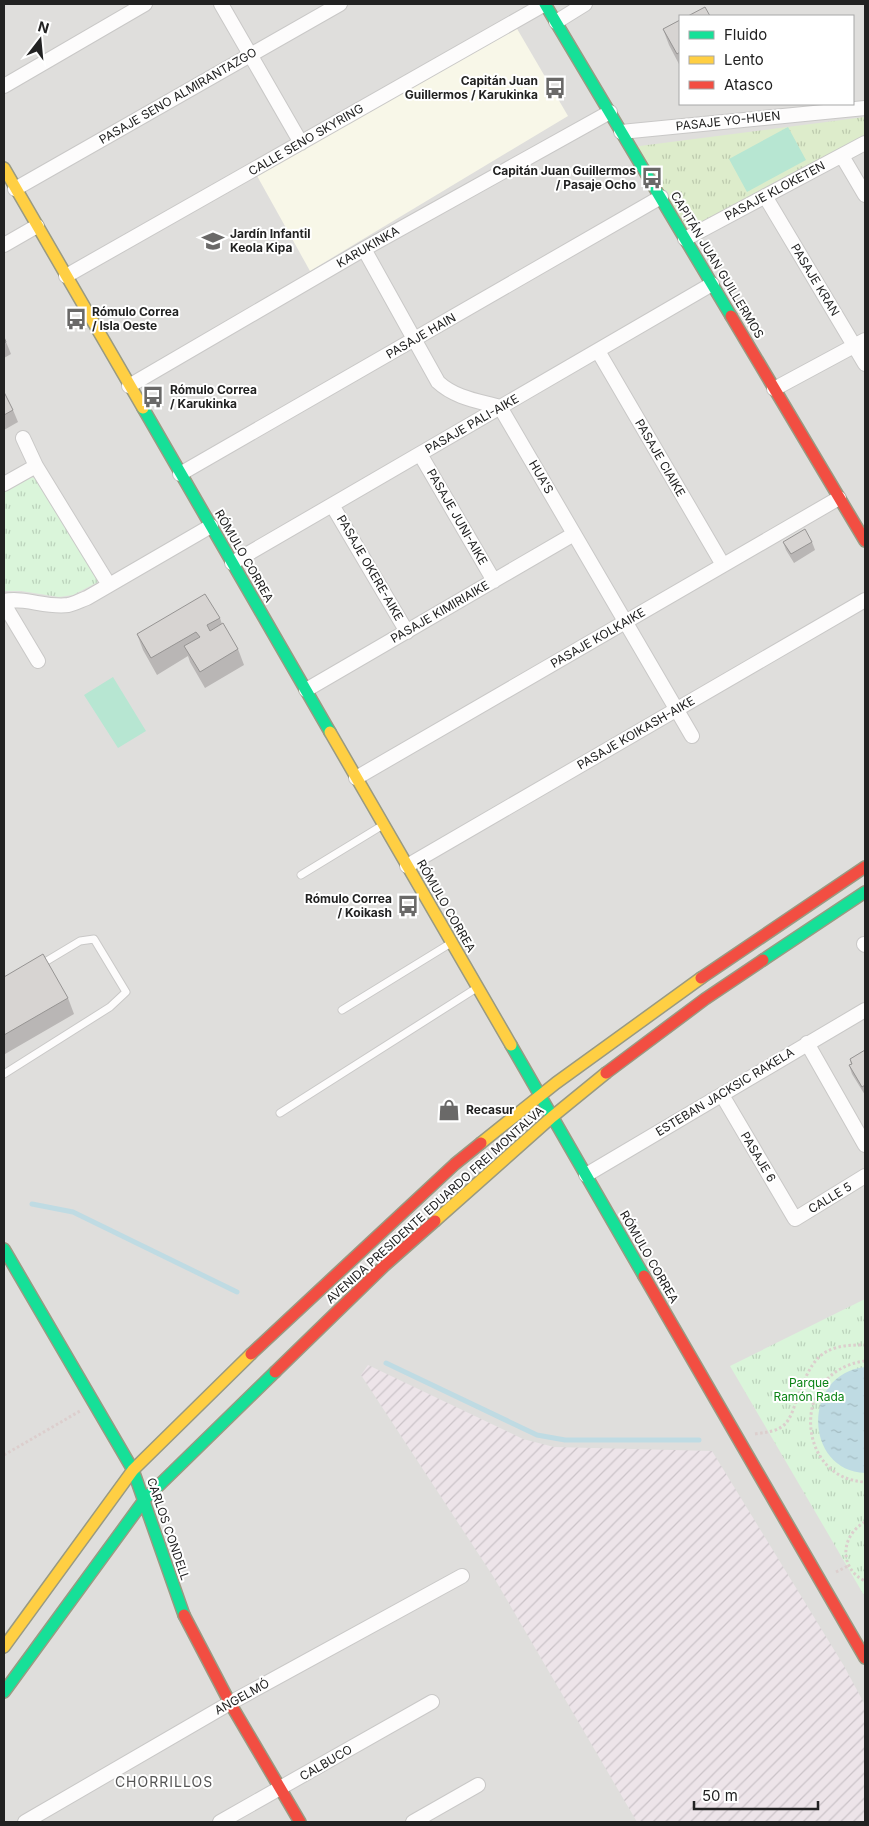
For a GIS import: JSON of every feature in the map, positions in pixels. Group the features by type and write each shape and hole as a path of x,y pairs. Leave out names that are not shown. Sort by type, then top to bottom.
{"street":[{"path":"4,86 145,4"},
{"path":"221,4 301,143"},
{"name":"PASAJE SENO ALMIRANTAZGO","path":"16,189 340,4"},
{"name":"CAPITÁN JUAN GUILLERMOS","path":"545,4 865,541"},
{"name":"CALLE SENO SKYRING","path":"66,276 545,4"},
{"path":"556,22 585,4"},
{"name":"PASAJE YO-HUEN","path":"622,132 865,108"},
{"name":"KARUKINKA","path":"129,386 364,249 610,112"},
{"name":"PASAJE KLOKETEN","path":"685,239 865,143"},
{"path":"842,156 865,195"},
{"name":"RÓMULO CORREA","path":"4,168 865,1658"},
{"name":"PASAJE KRAN","path":"765,196 860,343 865,364"},
{"name":"PASAJE HAIN","path":"180,474 661,197"},
{"path":"4,245 37,226"},
{"path":"364,249 438,382 447,390 500,407"},
{"name":"PASAJE PALI-AIKE","path":"232,563 712,284"},
{"path":"774,389 860,343"},
{"name":"PASAJE CIAIKE","path":"598,350 723,565"},
{"name":"HUA'S","path":"500,407 692,736"},
{"path":"23,438 36,466 108,585"},
{"name":"PASAJE JUNI-AIKE","path":"420,454 494,581"},
{"path":"4,484 36,466"},
{"name":"PASAJE KOLKAIKE","path":"356,778 839,498"},
{"name":"PASAJE OKERE-AIKE","path":"332,505 407,632"},
{"path":"38,661 4,603 12,600 50,605 68,605 87,598 211,526"},
{"name":"PASAJE KIMIRIAIKE","path":"306,690 574,534"},
{"name":"PASAJE KOIKASH-AIKE","path":"407,866 865,600"},
{"name":"AVENIDA PRESIDENTE EDUARDO FREI MONTALVA","path":"4,1647 133,1470 288,1317 455,1164 540,1095 669,999 865,867"},
{"name":"AVENIDA PRESIDENTE EDUARDO FREI MONTALVA","path":"4,1692 144,1499 384,1266 552,1117 705,999 865,892"},
{"name":"ESTEBAN JACKSIC RAKELA","path":"586,1175 865,1010"},
{"path":"807,1043 865,1145"},
{"name":"PASAJE 6","path":"722,1095 795,1219"},
{"name":"CALLE 5","path":"795,1219 865,1176"},
{"name":"CARLOS CONDELL","path":"4,1249 133,1470 182,1608 230,1703 300,1822"},
{"name":"ANGELMÓ","path":"25,1822 230,1703 462,1576"},
{"name":"CALBUCO","path":"220,1822 432,1702"},
{"path":"413,1822 478,1785"}],"lane":[{"path":"301,875 383,825"},
{"path":"4,1074 110,1007 126,992 94,939 80,942 29,972"},
{"path":"342,1010 452,943"},
{"path":"280,1113 477,987"}],"path":[{"path":"738,1437 775,1431 786,1423 805,1379 819,1356 840,1345 865,1346"},
{"path":"865,1361 852,1363 834,1372 820,1386 812,1405 809,1425 814,1445 825,1462 840,1475 865,1482"},
{"path":"805,1379 820,1386"},
{"path":"5,1453 94,1404"},
{"path":"865,1522 856,1527 846,1545 848,1566 865,1581"}],"shaded area":[{"path":"4,4 865,4 865,1822 4,1822"},
{"path":"516,27 568,116 310,271 256,174"},
{"path":"368,1365 523,1439 554,1447 712,1451 844,1666 865,1705 865,1822 637,1822 493,1576 361,1375"}],"green space":[{"path":"865,117 865,135 681,237 632,147"},
{"path":"788,127 806,160 747,192 729,159"},
{"path":"29,477 35,478 39,482 98,582 73,595 59,597 21,591 4,591 4,492"},
{"path":"113,677 146,731 118,748 84,695"},
{"name":"Parque Ramón Rada","path":"865,1299 865,1597 730,1366"}],"water":[{"path":"865,1367 865,1473 845,1468 830,1457 821,1440 818,1422 821,1403 829,1386 844,1373"}],"building":[{"path":"705,7 709,15 690,15"},
{"path":"679,21 679,53 677,54 663,29"},
{"path":"4,392 13,410 4,415"},
{"path":"805,529 812,542 791,554 783,542"},
{"path":"205,594 220,618 207,625 210,631 223,623 238,649 200,672 184,646 200,637 196,632 151,658 137,634"},
{"path":"43,954 68,998 4,1035 4,977"},
{"path":"865,1050 865,1085 862,1087 849,1065 852,1064 850,1059"}],"waterway":[{"path":"32,1204 73,1212 237,1292"},
{"path":"386,1363 537,1435 565,1440 699,1440"}],"traffic: fast":[{"path":"545,4 731,316"},
{"path":"143,408 330,732"},
{"path":"763,960 865,892"},
{"path":"511,1045 644,1276"},
{"path":"4,1249 133,1470 184,1615"},
{"path":"4,1692 145,1499 275,1372"}],"traffic: slow":[{"path":"4,168 143,408"},
{"path":"330,732 511,1045"},
{"path":"481,1143 556,1083 701,978"},
{"path":"435,1221 552,1117 606,1073"},
{"path":"4,1647 133,1470 251,1354"}],"traffic: jam":[{"path":"731,316 865,541"},
{"path":"701,978 865,867"},
{"path":"606,1073 705,999 763,960"},
{"path":"251,1354 455,1164 481,1143"},
{"path":"275,1372 384,1266 435,1221"},
{"path":"644,1276 865,1658"},
{"path":"184,1615 230,1703 300,1822"}],"place":[{"name":"Capitán Juan Guillermos / Karukinka","path":"555,88"},
{"name":"Capitán Juan Guillermos / Pasaje Ocho","path":"652,178"},
{"name":"Jardín Infantil Keola Kipa","path":"213,241"},
{"name":"Rómulo Correa / Isla Oeste","path":"76,319"},
{"name":"Rómulo Correa / Karukinka","path":"153,397"},
{"name":"Rómulo Correa / Koikash","path":"408,906"},
{"name":"Recasur","path":"449,1110"}],"district":[{"name":"CHORRILLOS","path":"164,1782"}]}
